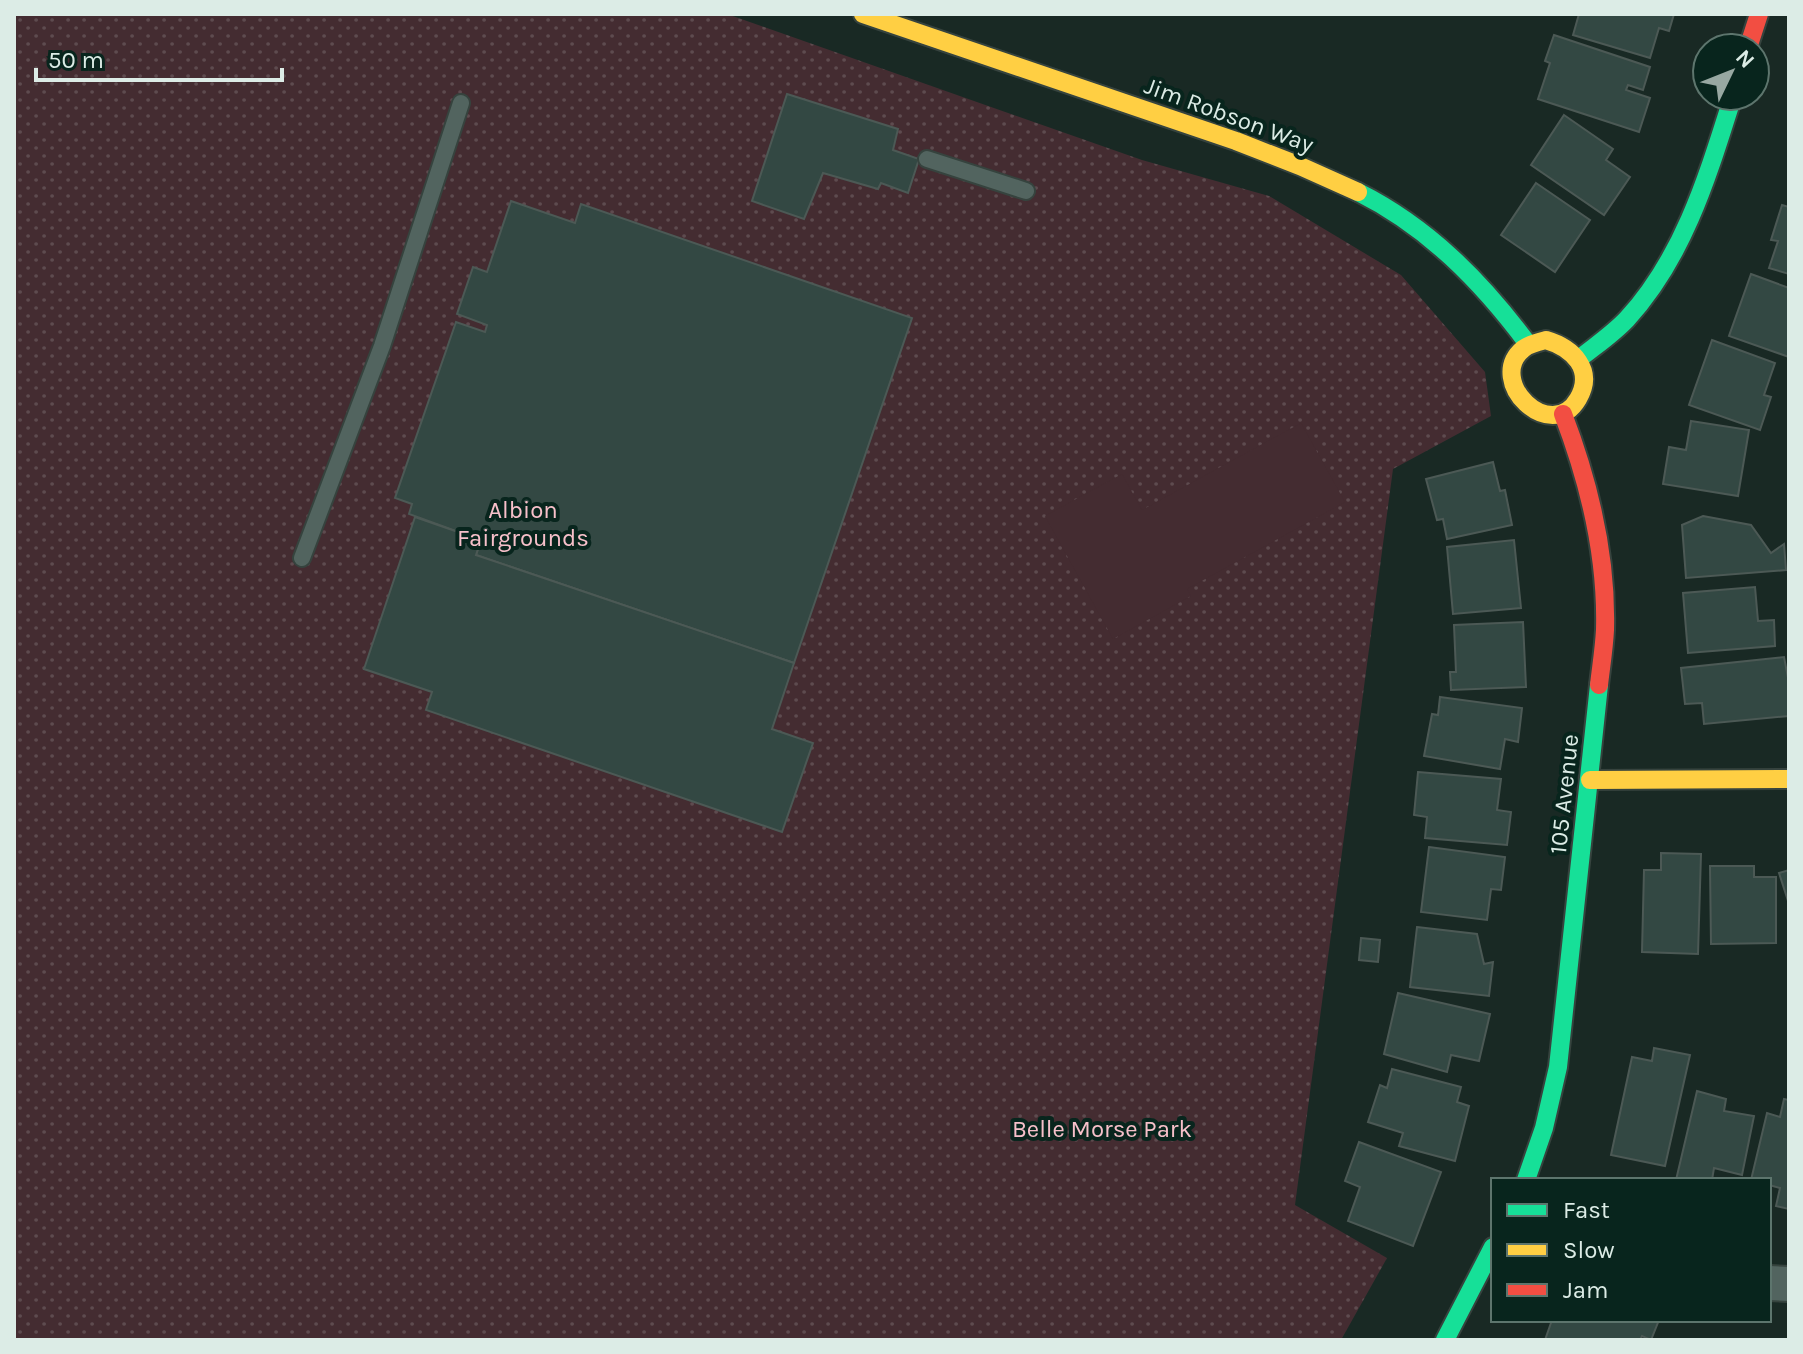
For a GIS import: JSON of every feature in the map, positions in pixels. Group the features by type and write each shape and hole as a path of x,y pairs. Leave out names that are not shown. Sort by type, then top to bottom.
{"street":[{"name":"Jim Robson Way","path":"863,14 1246,145 1350,188 1420,230 1462,265 1492,296 1528,344"},
{"path":"1579,359 1630,316 1669,257 1696,207 1728,112"},
{"path":"1546,340 1555,342 1565,346 1579,359 1582,391 1575,405 1563,414 1544,415 1531,410 1520,400 1511,370 1514,357 1528,344 1546,340"},
{"name":"105 Avenue","path":"1527,1178 1544,1128 1558,1067 1604,650 1603,583 1589,493 1563,414"},
{"path":"1590,780 1789,779"},
{"path":"1445,1340 1491,1251"}],"lane":[{"path":"302,558 382,346 461,103"},
{"path":"927,159 1026,191"}],"green space":[{"name":"Albion Fairgrounds","path":"14,14 727,14 1142,160 1269,196 1401,275 1485,372 1491,416 1393,469 1295,1205 1387,1258 1341,1340 14,1340"},
{"path":"1301,423 1345,502 1187,589 1191,596 1113,639 1045,516 1122,474 1142,510"}],"building":[{"path":"1579,14 1674,14 1669,31 1659,28 1650,58 1573,35"},
{"path":"1554,35 1650,67 1643,90 1628,85 1626,90 1650,98 1639,132 1538,99 1550,63 1545,61"},
{"path":"787,94 898,129 893,150 919,159 908,193 881,183 878,189 823,173 804,219 752,201"},
{"path":"1564,115 1613,149 1606,160 1630,177 1604,215 1531,165"},
{"path":"1536,183 1590,220 1555,272 1501,235"},
{"path":"511,201 575,223 581,204 912,318 794,663 476,555 481,540 409,514 412,504 395,498 456,322 485,332 487,325 457,314 473,267 487,272"},
{"path":"1782,205 1789,207 1789,274 1769,268 1778,241 1771,240"},
{"path":"1751,274 1789,288 1789,357 1729,336"},
{"path":"1712,340 1775,363 1764,395 1771,397 1760,430 1689,405"},
{"path":"1691,421 1749,430 1738,496 1663,484 1669,447 1686,450"},
{"path":"1493,462 1500,491 1505,490 1512,525 1447,539 1443,519 1437,520 1426,479"},
{"path":"1703,516 1751,525 1771,553 1784,544 1786,570 1686,578 1682,525"},
{"path":"415,517 481,540 476,555 794,663 772,729 813,743 782,832 426,710 432,692 364,669"},
{"path":"1514,540 1521,608 1453,614 1447,547"},
{"path":"1755,587 1758,621 1774,620 1775,646 1688,653 1683,593"},
{"path":"1523,622 1526,687 1451,690 1450,672 1456,672 1454,625"},
{"path":"1784,657 1789,683 1789,716 1704,724 1702,703 1685,704 1681,668"},
{"path":"1440,697 1522,708 1518,742 1505,739 1500,769 1424,756 1432,714 1438,715"},
{"path":"1418,772 1501,779 1497,810 1511,812 1507,845 1425,838 1427,817 1414,815"},
{"path":"1429,847 1505,857 1501,890 1491,889 1487,920 1421,912"},
{"path":"1661,853 1701,854 1698,954 1642,952 1644,870 1661,870"},
{"path":"1710,866 1754,866 1754,877 1776,877 1776,943 1711,944"},
{"path":"1789,870 1789,904 1779,873"},
{"path":"1417,927 1477,934 1484,964 1493,962 1489,996 1410,987"},
{"path":"1361,938 1380,940 1378,962 1359,960"},
{"path":"1398,993 1490,1014 1479,1061 1451,1055 1447,1072 1384,1054"},
{"path":"1654,1048 1690,1055 1665,1166 1611,1155 1632,1057 1652,1061"},
{"path":"1392,1069 1461,1087 1457,1102 1469,1106 1455,1161 1399,1146 1403,1133 1368,1122 1380,1085 1387,1088"},
{"path":"1697,1091 1726,1099 1724,1111 1754,1116 1742,1175 1714,1168 1712,1178 1676,1178"},
{"path":"1784,1099 1789,1100 1789,1209 1776,1206 1780,1188 1771,1186 1771,1178 1751,1178 1767,1113 1780,1117"},
{"path":"1359,1142 1441,1172 1413,1246 1348,1221 1360,1187 1345,1181"},
{"path":"1551,1322 1658,1322 1651,1340 1642,1336 1640,1340 1545,1340"}],"traffic: fast":[{"path":"1579,359 1627,319 1664,269 1704,185 1728,112"},
{"path":"1358,192 1407,222 1452,258 1472,277 1528,344"},
{"path":"1527,1178 1544,1128 1558,1067 1599,685"},
{"path":"1445,1340 1491,1251"}],"traffic: slow":[{"path":"863,14 1236,141 1358,192"},
{"path":"1546,340 1572,355 1584,379 1578,399 1566,411 1553,415 1539,412 1526,403 1512,377 1513,362 1523,349 1546,340"},
{"path":"1590,780 1789,779"}],"traffic: jam":[{"path":"1753,32 1759,14"},
{"path":"1563,414 1588,493 1603,575 1605,630 1599,685"}],"park label":[{"name":"Belle Morse Park","path":"1102,1129"}]}
